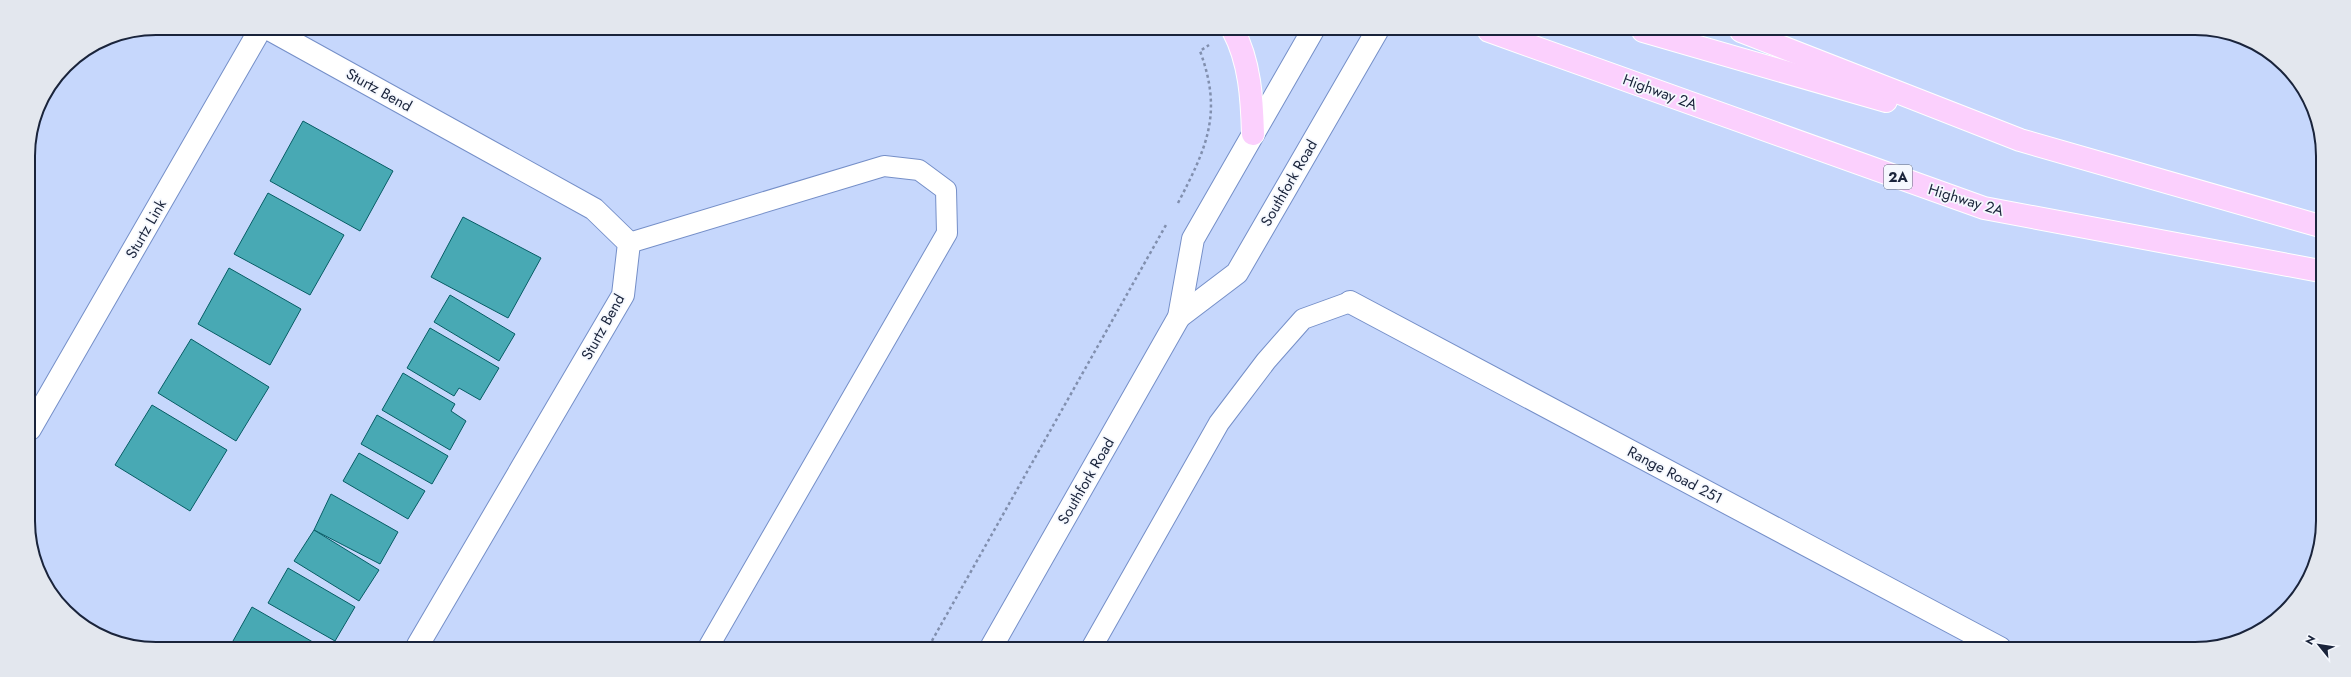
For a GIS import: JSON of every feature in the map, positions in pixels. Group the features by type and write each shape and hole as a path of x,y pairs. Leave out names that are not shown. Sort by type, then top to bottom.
{"main road":[{"path":"1235,35 1243,57 1251,91 1253,134"},
{"name":"Highway 2A","path":"1501,35 1984,208 2316,270"},
{"path":"1657,35 2316,225"},
{"path":"1753,35 2020,140"}],"street":[{"name":"Sturtz Link","path":"35,420 257,35"},
{"name":"Sturtz Bend","path":"279,35 594,209 630,243 623,295 420,642"},
{"name":"Southfork Road","path":"994,642 1179,317 1193,239 1310,35"},
{"name":"Southfork Road","path":"1179,317 1237,273 1374,35"},
{"name":"Range Road 251","path":"1350,302 1989,642"}],"lane":[{"path":"630,243 884,166 919,170 946,190 947,233 711,642"},
{"path":"1095,642 1224,417 1266,361 1303,319 1350,302"}],"path":[{"path":"1175,209 1199,161 1209,133 1212,101 1208,72 1200,51 1212,44"},
{"path":"931,642 1167,223"}],"building":[{"path":"303,121 393,171 360,231 270,181"},
{"path":"268,193 344,235 310,295 234,254"},
{"path":"463,217 541,258 508,318 431,277"},
{"path":"229,268 301,309 270,365 198,324"},
{"path":"450,295 515,334 499,361 434,322"},
{"path":"430,328 499,368 480,400 459,388 454,396 407,368"},
{"path":"191,339 269,387 236,441 158,393"},
{"path":"403,373 455,404 451,411 466,421 450,450 382,410"},
{"path":"152,405 227,450 190,511 115,465"},
{"path":"377,415 448,456 432,484 361,444"},
{"path":"359,453 425,491 408,519 343,481"},
{"path":"331,494 398,532 380,564 314,530"},
{"path":"314,530 379,570 359,601 294,561"},
{"path":"288,568 355,607 335,641 268,603"},
{"path":"252,607 313,642 234,642 233,641"}]}
